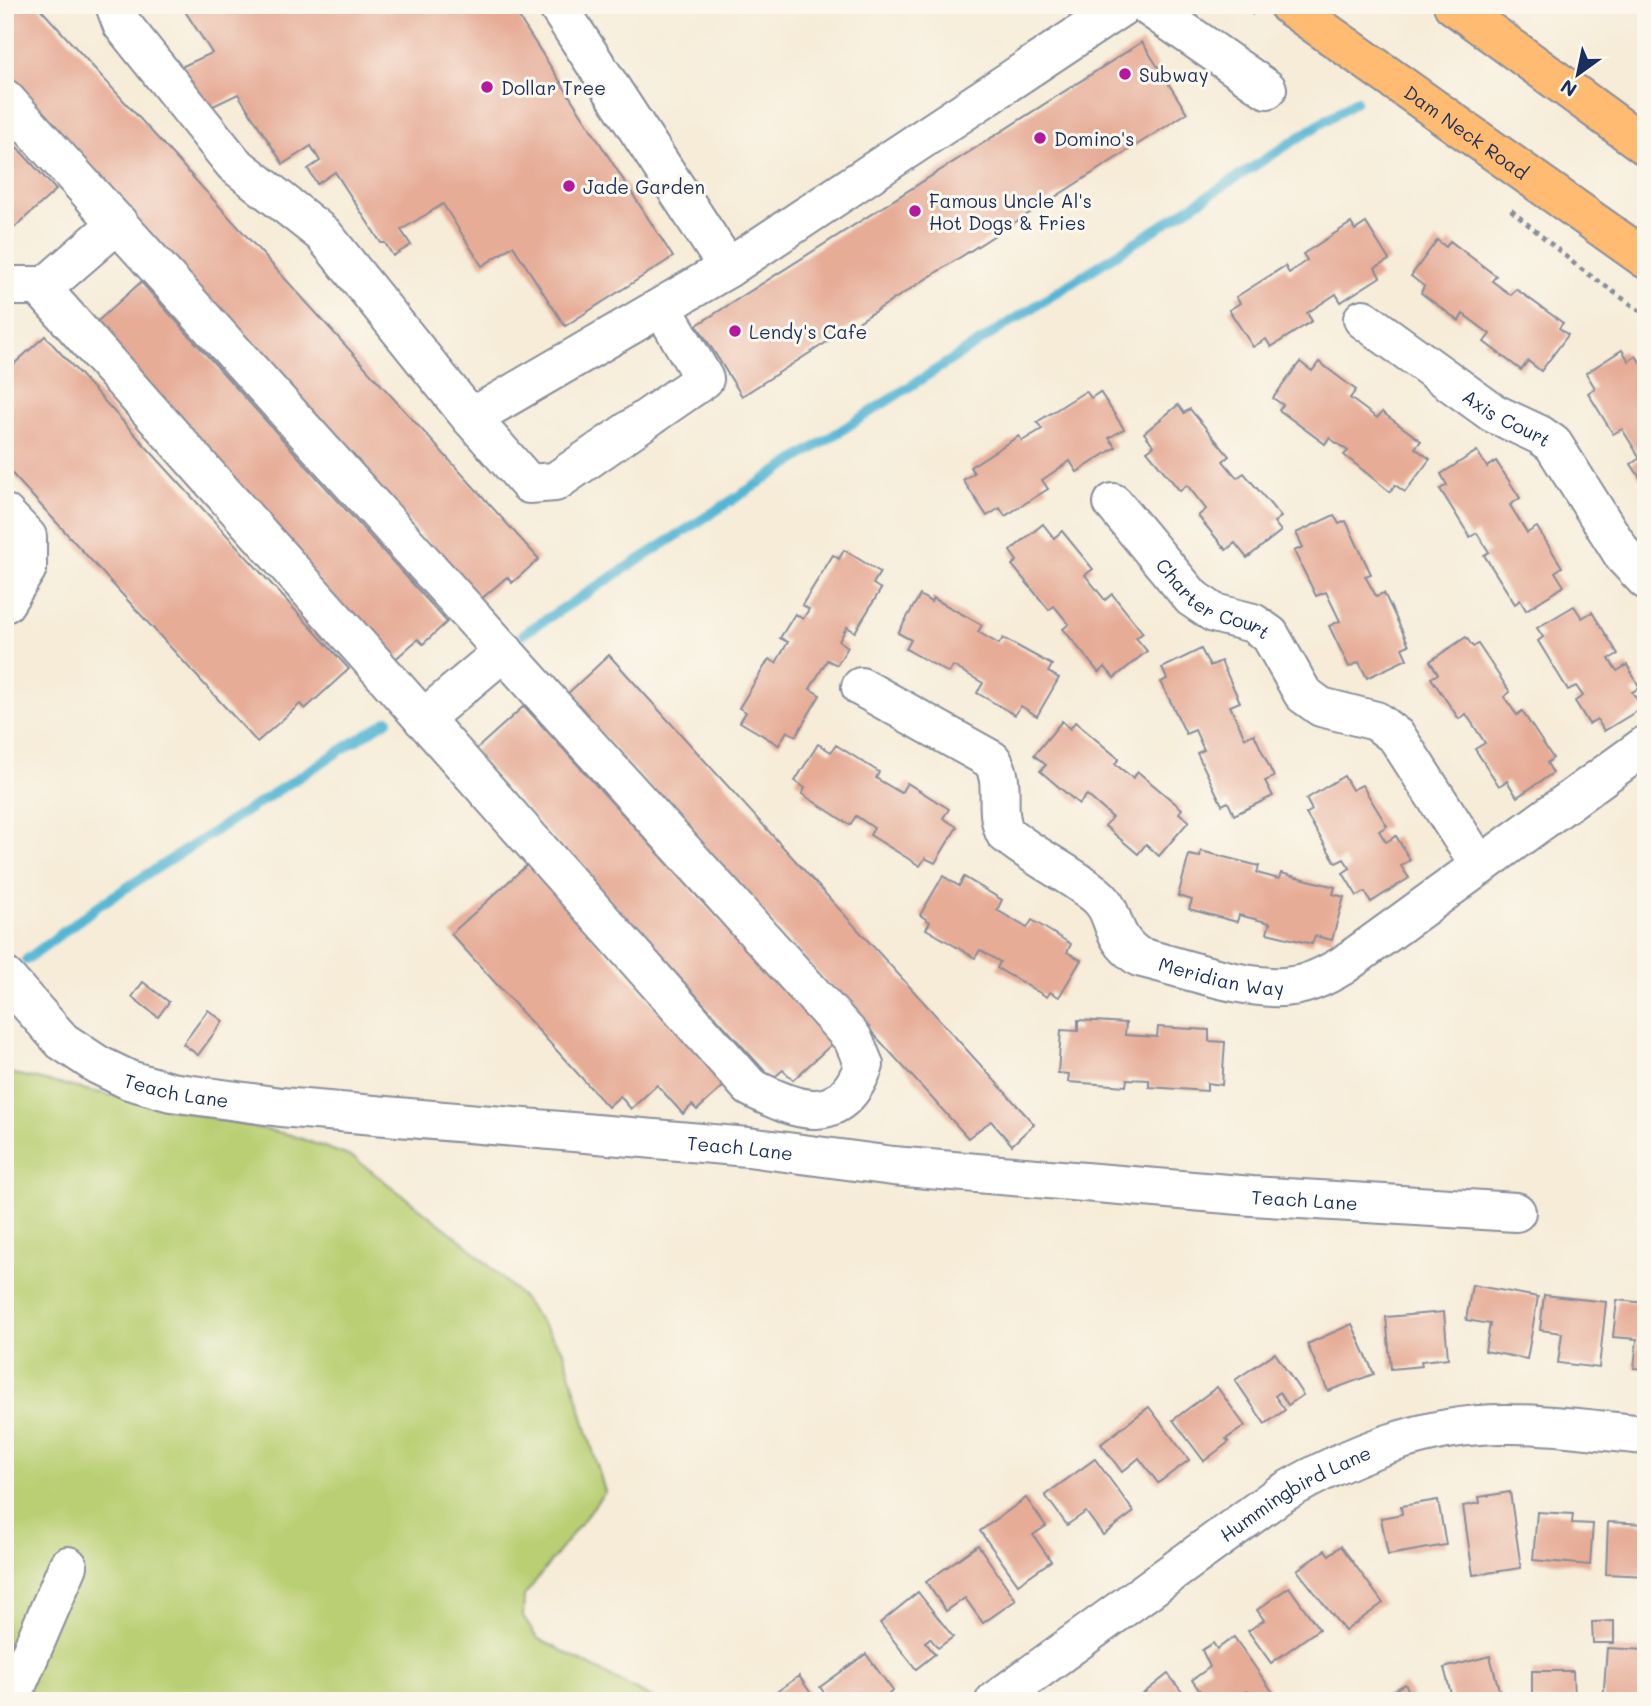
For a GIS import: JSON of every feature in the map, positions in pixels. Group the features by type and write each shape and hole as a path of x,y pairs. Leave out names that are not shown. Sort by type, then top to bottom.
{"main road":[{"name":"Dam Neck Road","path":"1288,5 1646,259"},
{"path":"1453,5 1646,146"}],"street":[{"path":"115,5 122,24 234,164 323,234 471,418 529,484 555,482 704,379 662,307"},
{"path":"556,5 728,268"},
{"path":"471,418 728,268 1124,5"},
{"path":"1146,5 1267,89"},
{"path":"5,99 118,223 853,1039 864,1065 855,1089 834,1107 813,1110 783,1104 750,1087 42,289 118,223"},
{"path":"5,286 45,286"},
{"name":"Axis Court","path":"1363,318 1493,413 1553,444 1625,558 1646,580"},
{"name":"Charter Court","path":"1113,503 1192,598 1214,613 1253,623 1270,635 1303,694 1321,707 1376,721 1397,737 1480,866"},
{"path":"5,514 27,537 27,568 5,603"},
{"path":"423,719 504,651"},
{"name":"Meridian Way","path":"861,687 992,760 1000,774 998,817 1005,833 1098,897 1109,912 1115,934 1126,949 1139,957 1262,987 1292,986 1321,978 1342,967 1646,745"},
{"name":"Teach Lane","path":"5,977 62,1041 98,1065 129,1080 171,1092 281,1107 748,1147 893,1166 1252,1196 1516,1212"},
{"name":"Hummingbird Lane","path":"995,1701 1279,1495 1328,1467 1369,1449 1434,1431 1490,1424 1646,1435"},
{"path":"10,1701 68,1566"}],"green space":[{"path":"5,1072 291,1135 354,1158 466,1244 520,1295 564,1352 605,1492 524,1596 523,1617 537,1638 657,1701 5,1701"}],"building":[{"path":"5,5 37,5 539,559 512,583 507,577 480,600 5,76"},
{"path":"181,5 511,5 673,257 565,326 513,246 482,266 443,204 401,230 411,245 393,256 385,243 381,243 335,172 317,184 308,169 320,161 311,146 283,164 238,94 207,109 181,67 212,53"},
{"path":"1142,42 1187,113 742,396 697,325"},
{"path":"5,134 56,190 5,236"},
{"path":"1351,223 1355,230 1366,223 1389,260 1375,268 1380,277 1341,302 1336,294 1307,313 1312,321 1271,347 1266,339 1253,347 1229,310 1240,303 1236,297 1285,266 1289,273 1307,260 1303,254"},
{"path":"1437,240 1446,247 1450,241 1496,276 1492,281 1511,295 1516,289 1563,323 1559,328 1568,335 1541,371 1528,361 1521,370 1484,342 1490,334 1463,314 1459,321 1421,293 1424,286 1411,276"},
{"path":"141,282 447,622 423,644 418,639 392,662 90,328"},
{"path":"45,336 349,669 305,709 300,704 257,742 5,466 5,372"},
{"path":"1622,350 1629,361 1636,356 1646,371 1646,487 1631,464 1640,458 1622,429 1613,434 1588,393 1595,388 1586,373"},
{"path":"1300,362 1312,371 1319,362 1356,390 1350,398 1377,418 1382,412 1421,441 1415,448 1430,459 1405,492 1395,485 1390,492 1344,455 1348,451 1329,438 1325,444 1279,410 1283,405 1273,398"},
{"path":"1086,391 1091,398 1100,392 1124,429 1109,438 1116,447 1077,472 1070,461 1042,480 1048,489 1005,516 1000,508 987,516 963,480 974,473 970,467 1019,436 1022,441 1042,429 1037,422"},
{"path":"1178,405 1184,413 1190,409 1229,456 1223,461 1237,478 1244,473 1281,517 1274,522 1281,531 1247,558 1235,543 1226,550 1198,516 1206,509 1187,485 1180,491 1147,451 1154,446 1144,433"},
{"path":"1477,451 1487,467 1496,461 1520,498 1510,505 1527,533 1537,527 1562,567 1555,572 1564,586 1526,610 1520,600 1515,604 1484,555 1489,552 1477,533 1470,537 1440,489 1447,485 1441,474"},
{"path":"1334,515 1339,524 1346,521 1371,574 1365,576 1376,596 1384,593 1409,645 1402,648 1407,659 1367,678 1359,662 1349,667 1329,626 1340,621 1326,592 1316,596 1294,551 1303,547 1296,533"},
{"path":"1043,524 1054,538 1062,531 1093,569 1085,575 1105,600 1112,594 1143,633 1136,638 1147,651 1114,678 1105,667 1099,673 1063,629 1069,624 1054,606 1049,610 1012,565 1017,561 1010,551"},
{"path":"844,550 880,572 873,584 881,589 855,632 847,627 839,641 848,647 837,665 827,660 810,689 820,695 796,736 787,731 779,745 740,722 746,712 739,708 769,659 776,663 788,642 780,638 795,614 803,619 809,609 802,605 833,555 839,559"},
{"path":"920,595 931,602 933,598 982,625 978,632 999,644 1003,638 1052,665 1048,672 1059,678 1037,716 1021,706 1015,715 977,693 983,683 953,666 949,673 906,649 911,640 898,633"},
{"path":"1574,606 1582,618 1592,612 1618,654 1609,659 1617,671 1627,665 1640,688 1632,692 1642,708 1604,731 1597,719 1589,724 1575,701 1583,696 1576,686 1568,690 1538,641 1543,637 1537,628"},
{"path":"1466,637 1473,647 1478,644 1510,692 1504,697 1517,715 1522,711 1553,758 1547,763 1553,773 1517,797 1507,781 1499,786 1475,749 1485,743 1466,714 1459,719 1431,678 1438,674 1430,661"},
{"path":"1201,649 1210,666 1221,661 1240,702 1230,706 1245,738 1254,734 1274,777 1265,781 1273,796 1234,815 1228,802 1222,805 1197,753 1204,750 1195,730 1186,734 1161,682 1167,679 1162,668"},
{"path":"609,655 1034,1124 1012,1145 991,1121 968,1138 566,695"},
{"path":"524,706 832,1044 793,1080 783,1070 772,1079 474,751"},
{"path":"1062,721 1070,729 1075,722 1119,759 1115,764 1133,778 1138,772 1182,809 1179,813 1189,821 1159,856 1146,844 1138,854 1105,826 1112,817 1087,795 1079,804 1040,771 1046,765 1034,755"},
{"path":"818,744 831,752 836,745 879,772 876,778 901,793 907,783 949,809 943,818 957,827 935,863 925,858 920,866 870,835 874,828 856,816 850,825 802,794 805,788 795,781"},
{"path":"1344,776 1352,790 1362,785 1387,826 1379,831 1386,842 1396,836 1410,860 1401,866 1409,878 1371,902 1365,892 1357,896 1343,873 1350,868 1344,859 1336,863 1306,814 1312,810 1306,799"},
{"path":"1201,851 1259,866 1257,873 1279,879 1281,873 1335,887 1333,894 1344,897 1332,940 1315,936 1312,944 1267,933 1270,923 1239,915 1237,922 1189,909 1192,900 1178,896 1189,855 1200,857"},
{"path":"527,865 726,1084 697,1110 692,1105 683,1114 657,1085 631,1109 620,1096 608,1107 451,934"},
{"path":"943,876 959,886 964,877 1002,900 997,910 1027,928 1032,920 1071,944 1067,952 1081,960 1059,997 1050,992 1047,997 997,968 1000,962 980,950 975,958 926,929 930,922 920,915"},
{"path":"143,982 169,1002 158,1017 132,997"},
{"path":"208,1010 223,1021 198,1055 183,1044"},
{"path":"1078,1020 1126,1023 1125,1035 1157,1037 1158,1027 1209,1030 1209,1041 1225,1042 1222,1085 1207,1083 1207,1091 1149,1087 1149,1080 1127,1079 1126,1086 1068,1082 1069,1074 1058,1073 1061,1030 1078,1031"},
{"path":"1472,1285 1538,1297 1527,1359 1485,1351 1490,1324 1466,1320"},
{"path":"1544,1295 1606,1302 1599,1368 1558,1363 1562,1333 1540,1330"},
{"path":"1617,1300 1646,1303 1646,1369 1634,1368 1637,1339 1613,1337"},
{"path":"1444,1312 1448,1358 1421,1361 1422,1366 1391,1369 1386,1317"},
{"path":"1352,1324 1374,1374 1328,1391 1307,1344"},
{"path":"1275,1353 1303,1395 1288,1405 1280,1392 1275,1396 1285,1410 1265,1424 1235,1380"},
{"path":"1217,1387 1245,1426 1226,1439 1229,1442 1204,1461 1173,1420"},
{"path":"1149,1407 1189,1460 1158,1483 1139,1458 1122,1472 1101,1444"},
{"path":"1095,1459 1134,1512 1103,1535 1086,1512 1067,1525 1045,1495"},
{"path":"1510,1492 1521,1568 1473,1575 1463,1506 1480,1503 1479,1497"},
{"path":"1026,1498 1046,1526 1033,1535 1051,1561 1018,1584 980,1531"},
{"path":"1438,1500 1446,1545 1388,1555 1381,1518 1402,1514 1401,1506"},
{"path":"1537,1512 1573,1514 1572,1523 1593,1524 1590,1565 1533,1560"},
{"path":"1608,1522 1645,1524 1646,1576 1606,1574"},
{"path":"978,1545 1016,1600 983,1623 965,1598 946,1611 926,1582"},
{"path":"1341,1546 1383,1603 1345,1631 1297,1570 1325,1550 1329,1555"},
{"path":"1289,1587 1319,1629 1271,1663 1248,1631 1264,1620 1257,1610"},
{"path":"918,1592 953,1637 938,1648 930,1638 925,1642 935,1654 916,1669 880,1623"},
{"path":"1614,1621 1614,1643 1593,1643 1592,1622"},
{"path":"1234,1637 1274,1694 1264,1701 1254,1701 1247,1691 1233,1701 1207,1701 1192,1680 1210,1667 1202,1650 1213,1643 1217,1649"},
{"path":"1607,1648 1646,1650 1646,1701 1603,1701"},
{"path":"866,1654 893,1691 879,1701 830,1701 820,1687"},
{"path":"1490,1656 1502,1701 1453,1701 1444,1668"},
{"path":"1532,1671 1573,1671 1574,1701 1532,1701"},
{"path":"1168,1674 1189,1701 1142,1701 1139,1697"},
{"path":"799,1676 816,1701 764,1701"},
{"path":"1405,1684 1415,1701 1376,1701"}],"waterway":[{"path":"523,634 1356,101"},
{"path":"26,960 98,906 388,720"}],"place":[{"name":"Subway","path":"1125,74"},
{"name":"Dollar Tree","path":"487,87"},
{"name":"Domino's","path":"1040,138"},
{"name":"Jade Garden","path":"569,186"},
{"name":"Famous Uncle Al's Hot Dogs & Fries","path":"915,211"},
{"name":"Lendy's Cafe","path":"735,331"}]}
